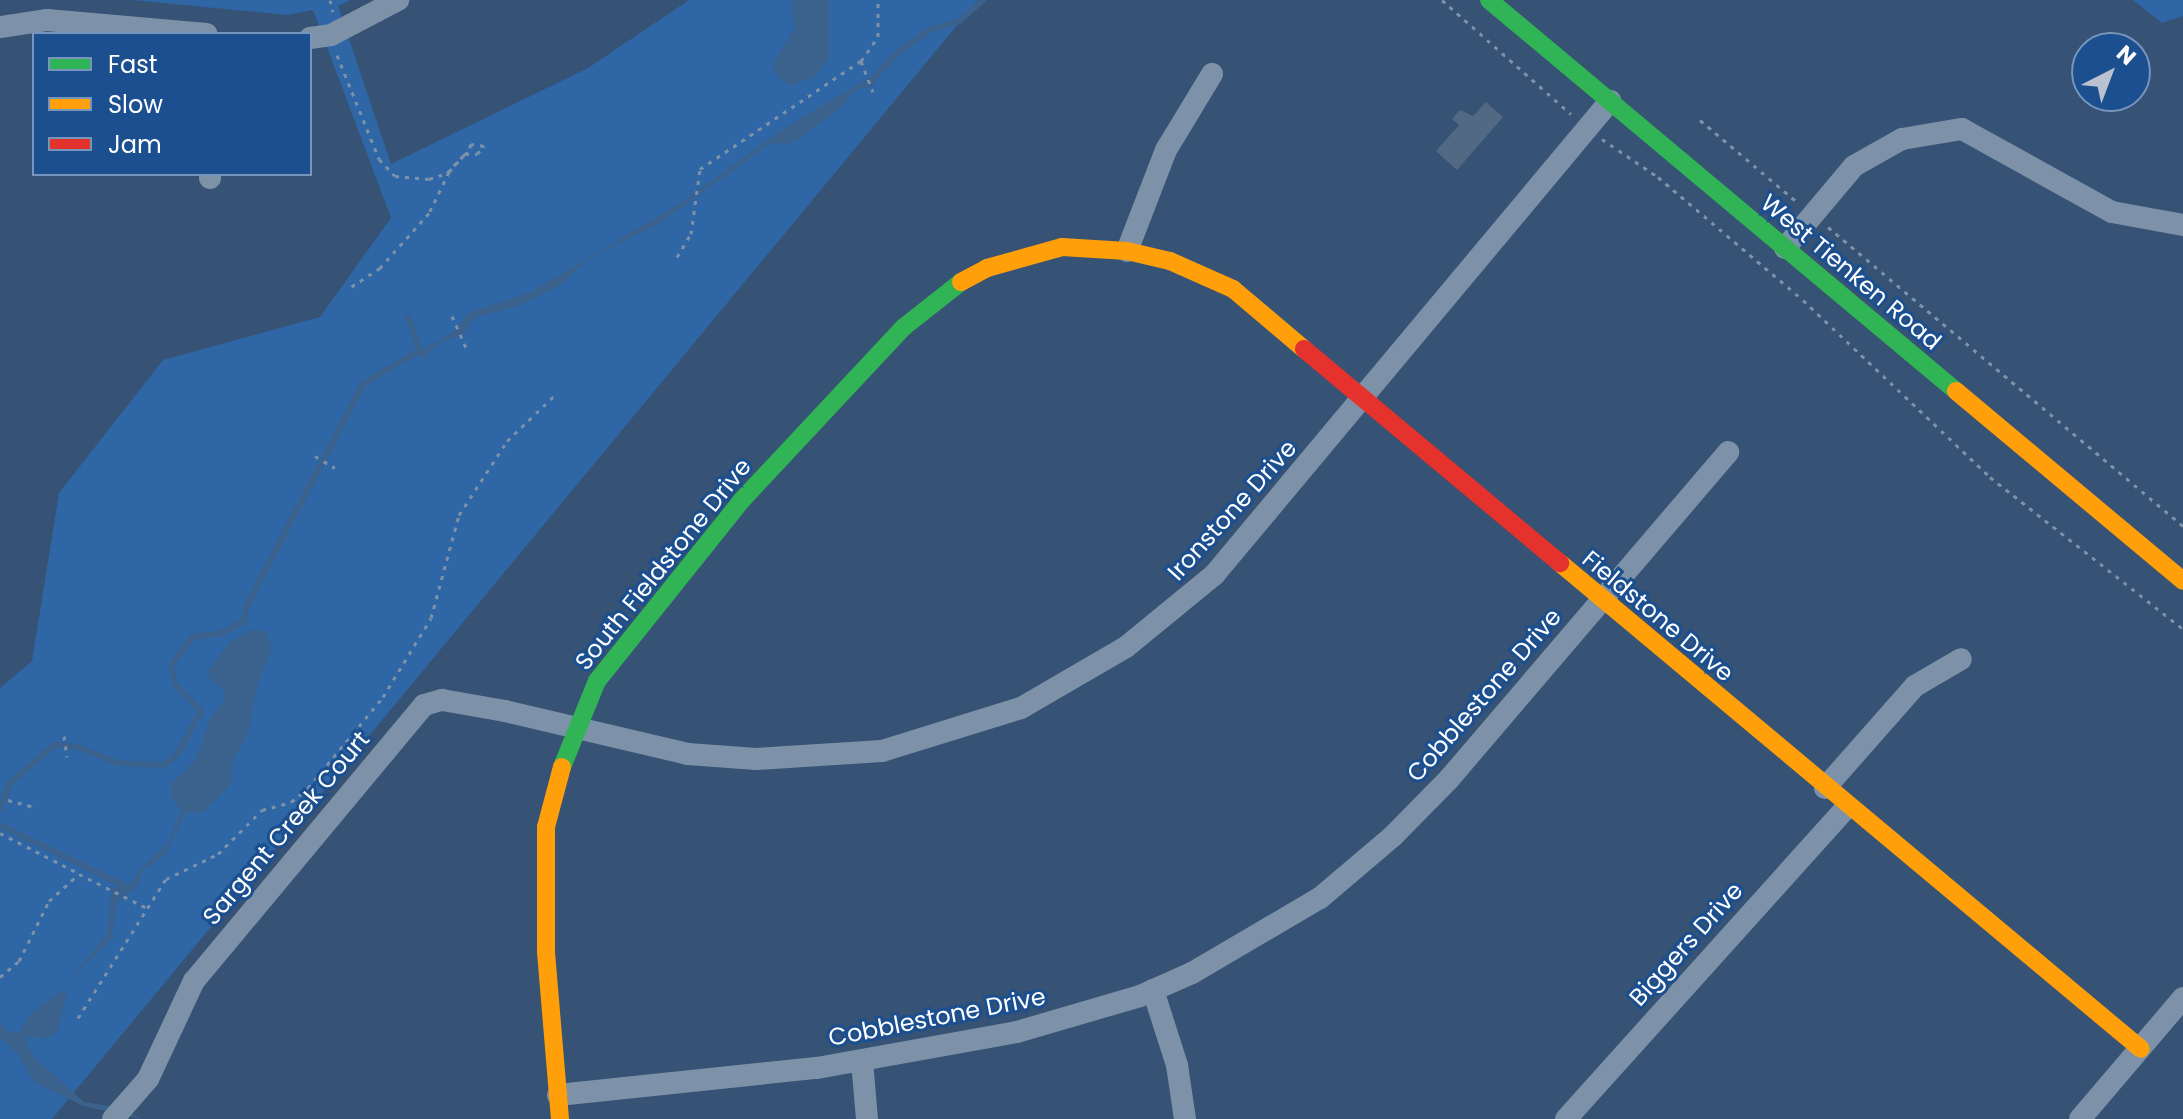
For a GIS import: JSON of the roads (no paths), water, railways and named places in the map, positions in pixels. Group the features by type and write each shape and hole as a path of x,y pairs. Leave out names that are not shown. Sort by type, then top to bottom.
{"street":[{"path":"312,38 335,32 398,0"},
{"name":"West Tienken Road","path":"1489,0 2183,581"},
{"path":"0,27 47,20 183,32"},
{"path":"1127,251 1166,150 1212,74"},
{"name":"Ironstone Drive","path":"577,727 688,754 756,759 882,751 1021,708 1126,647 1174,612 1214,575 1610,101"},
{"path":"1785,248 1810,214 1854,166 1902,139 1962,129 2112,212 2183,225"},
{"name":"South Fieldstone Drive","path":"560,1119 545,852 552,790 597,681 624,643 732,512 820,412 946,290 987,268 1062,247 1127,251"},
{"name":"Fieldstone Drive","path":"1127,251 1170,261 1233,289 1847,807 2141,1049"},
{"name":"Cobblestone Drive","path":"558,1095 862,1061 1017,1032 1153,990 1320,898 1393,836 1449,779 1728,452"},
{"path":"1825,788 1905,696 1961,659"},
{"name":"Sargent Creek Court","path":"113,1119 148,1079 194,981 424,705 442,700 577,727"},
{"name":"Biggers Drive","path":"1566,1119 1847,807"},
{"path":"1153,990 1177,1065 1185,1119"},
{"path":"2080,1119 2183,998"},
{"path":"862,1061 867,1119"}],"waterway":[{"path":"877,74 900,51 932,29 959,21 983,0"},
{"path":"0,809 10,783 54,745 78,747 118,763 164,765 177,755 201,711 175,684 171,665 193,637 219,634 244,621 246,607 363,384 420,350 408,317"},
{"path":"0,825 126,887"}]}
